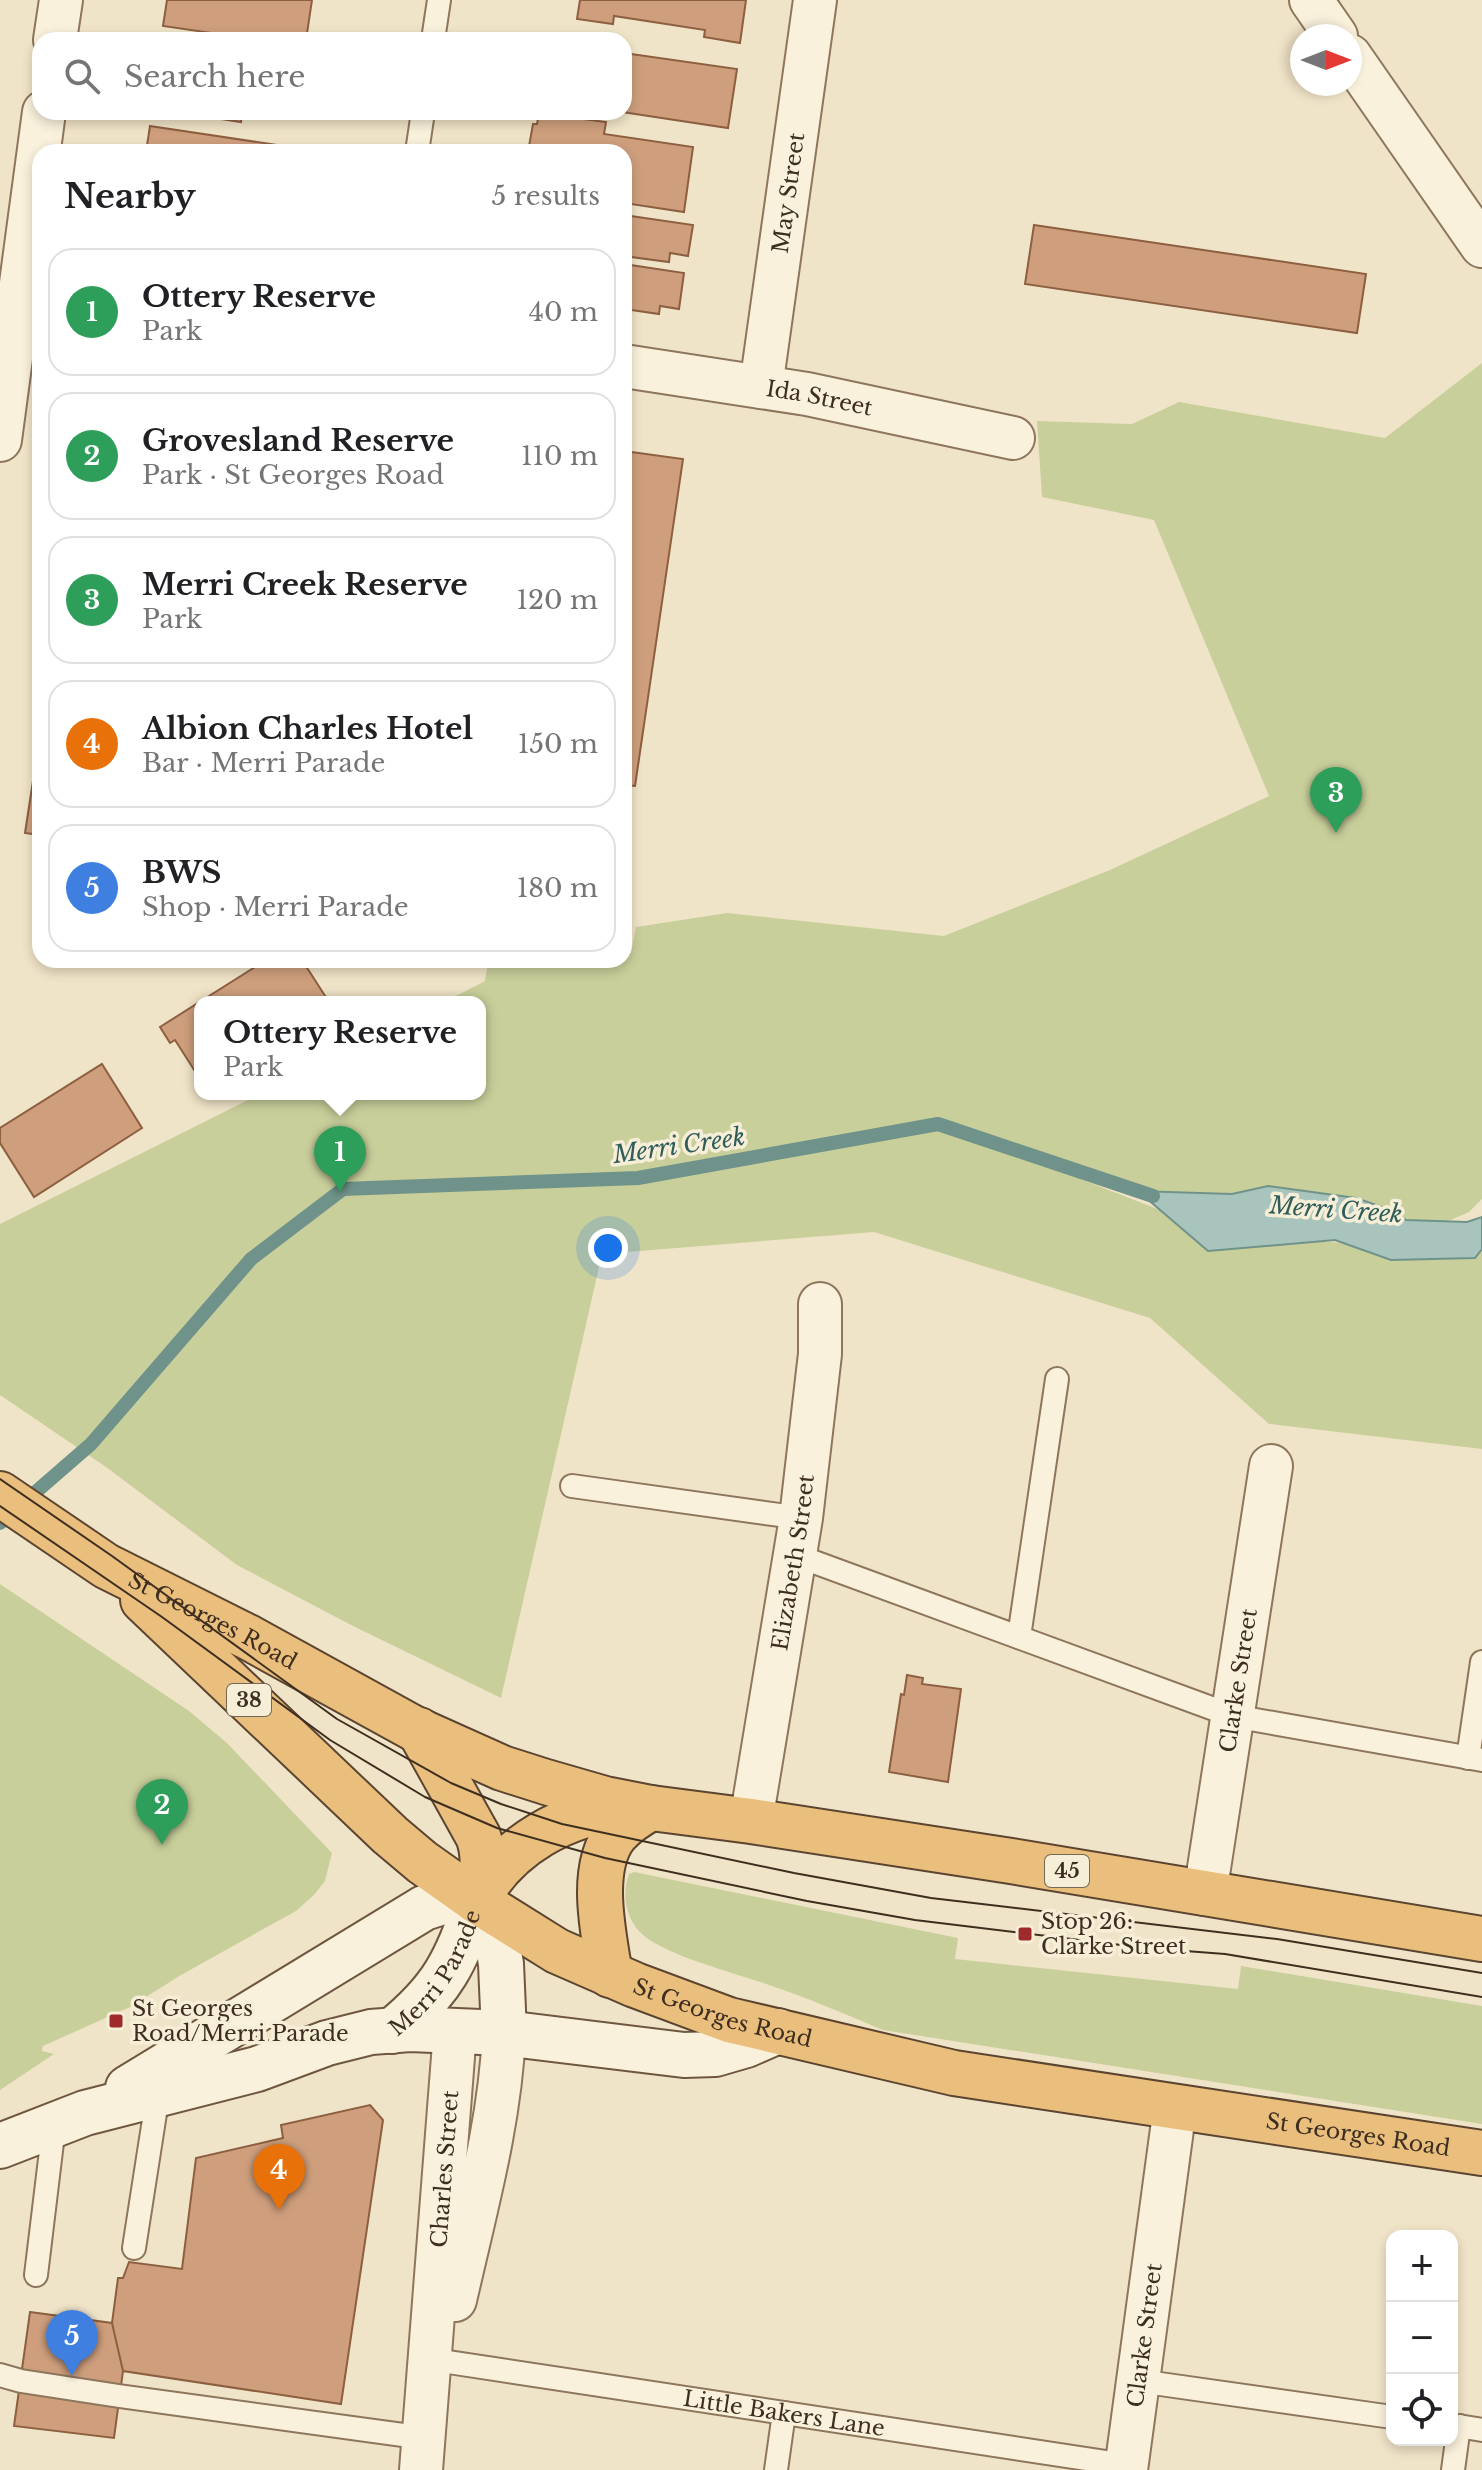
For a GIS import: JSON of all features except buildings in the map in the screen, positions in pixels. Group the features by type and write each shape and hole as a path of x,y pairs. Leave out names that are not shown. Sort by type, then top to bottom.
{"highway":[{"name":"St Georges Road","path":"0,1494 106,1566 248,1637 401,1721 488,1762 531,1777 605,1799 651,1808 751,1821 1482,1939"},
{"name":"St Georges Road","path":"106,1566 422,1862 557,1951 610,1975 729,2020 954,2073 1482,2153"},
{"path":"401,1721 478,1836 483,1864 477,1901"},
{"path":"477,1901 487,1882 508,1858 552,1829 613,1808 651,1808"},
{"path":"610,1975 600,1902 605,1858 616,1835 651,1808"}],"main road":[{"name":"Merri Parade","path":"0,2146 70,2120 257,2069 347,2037 392,2031 419,2008 445,1978 477,1901 449,1900 424,1908 70,2120"},
{"name":"Charles Street","path":"455,2031 477,1901"},
{"path":"477,1901 497,1940 503,1986 504,2033"},
{"path":"392,2031 504,2033 684,2055 715,2054 778,2031"}],"street":[{"path":"56,32 61,0"},
{"name":"May Street","path":"761,387 815,0"},
{"path":"1313,1 1328,24"},
{"path":"1362,73 1482,246"},
{"path":"42,144 43,120"},
{"path":"0,440 31,279"},
{"name":"Ida Street","path":"632,367 807,394 1013,438"},
{"name":"Elizabeth Street","path":"751,1821 798,1537 820,1354 820,1304"},
{"name":"Clarke Street","path":"1205,1894 1271,1466"},
{"name":"Charles Street","path":"423,2454 455,2031"},
{"name":"Charles Street","path":"423,2454 492,2133 502,2071 504,2033"},
{"name":"Clarke Street","path":"1126,2467 1175,2107"}],"lane":[{"path":"434,32 439,0"},
{"path":"418,144 422,120"},
{"path":"1019,1637 1057,1379"},
{"path":"572,1486 798,1537 1019,1637 1233,1716 1475,1759 1482,1662"},
{"path":"134,2248 158,2094"},
{"path":"36,2275 70,2120"},
{"name":"Little Bakers Lane","path":"442,2361 1126,2467"},
{"path":"0,2375 423,2454"},
{"path":"1139,2381 1386,2416"},
{"path":"776,2470 784,2413"},
{"path":"1458,2426 1482,2430"},
{"path":"1453,2470 1455,2446"}],"green space":[{"path":"1482,363 1482,1199 1469,1212 1407,1239 1240,1225 960,1132 1224,1235 1462,1251 1482,1240 1482,1449 1269,1424 1150,1318 874,1232 602,1254 501,1698 237,1565 106,1467 0,1395 0,1224 248,1100 486,1100 486,996 456,996 485,981 487,968 632,968 636,927 727,913 944,936 1110,870 1269,796 1154,520 1042,497 1037,421 1132,424 1179,402 1385,438"},
{"path":"0,1584 189,1711 227,1743 332,1853 325,1881 296,1911 130,2007 43,2046 42,2051 54,2054 0,2090"},
{"path":"634,1872 958,1938 955,1959 1238,1989 1241,1966 1482,2006 1482,2124 883,2030 798,1995 686,1958 656,1944 638,1930 629,1915 625,1890 629,1874"}],"water":[{"path":"1268,1186 1356,1198 1396,1212 1406,1220 1467,1222 1482,1217 1482,1249 1475,1258 1391,1260 1335,1240 1208,1251 1138,1191 1232,1194"}],"waterway":[{"name":"Merri Creek","path":"0,1523 91,1444 251,1259 343,1189 638,1178 938,1124 1153,1196"}],"tram line":[{"path":"0,1479 337,1719 451,1783 501,1804 562,1824 794,1873 931,1898 1277,1939 1482,1973"},
{"path":"0,1506 162,1617 330,1740 425,1797 497,1828 605,1858 807,1901 915,1920 1146,1948 1225,1954 1482,1997"}],"place":[{"name":"Merri Creek Reserve","path":"1336,833"},
{"name":"Ottery Reserve","path":"340,1192"},
{"name":"Grovesland Reserve","path":"162,1845"},
{"name":"Stop 26: Clarke Street","path":"1025,1934"},
{"name":"St Georges Road/Merri Parade","path":"116,2021"},
{"name":"Albion Charles Hotel","path":"279,2210"},
{"name":"BWS","path":"72,2376"}]}
